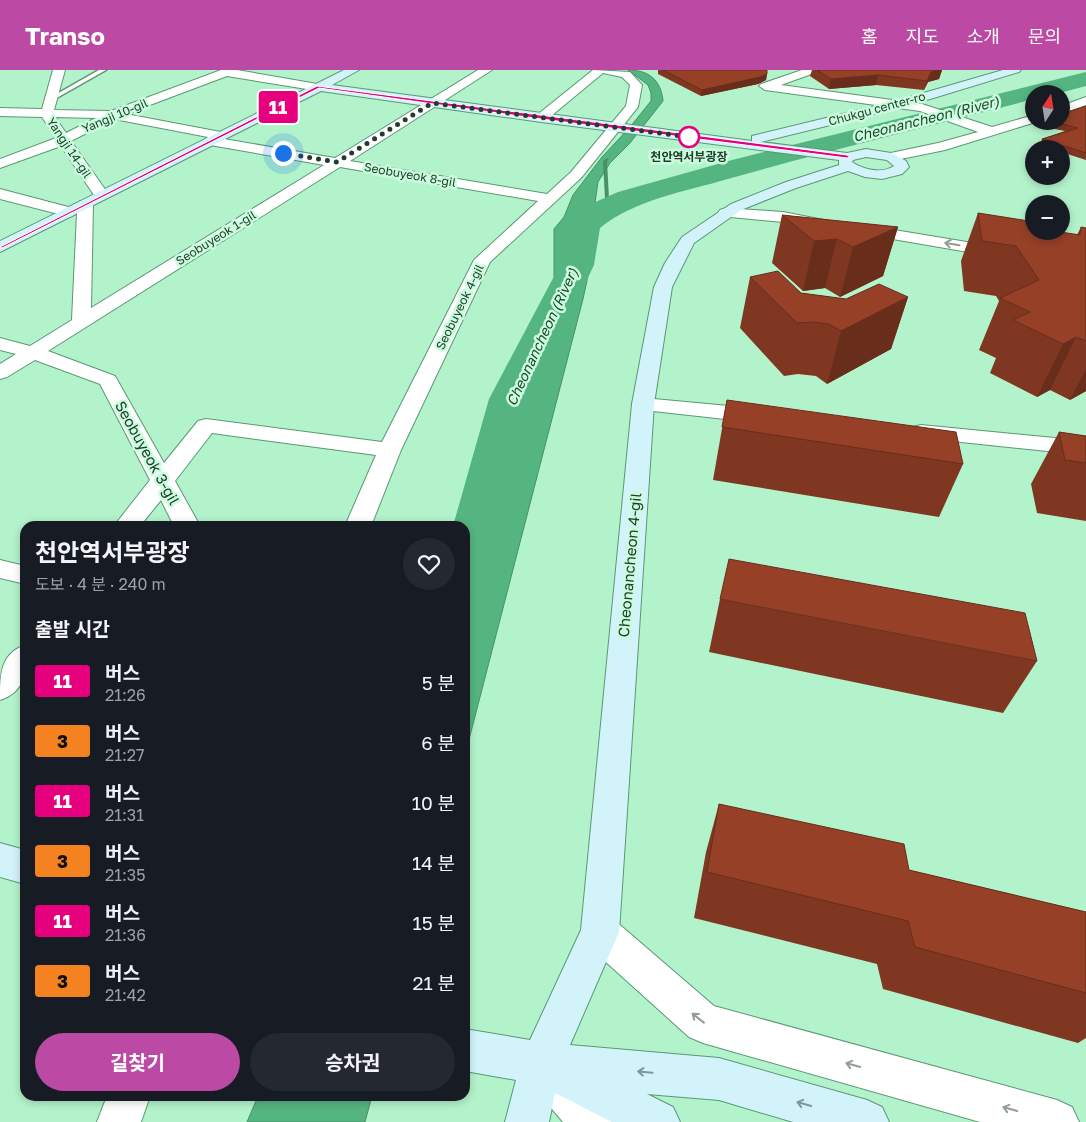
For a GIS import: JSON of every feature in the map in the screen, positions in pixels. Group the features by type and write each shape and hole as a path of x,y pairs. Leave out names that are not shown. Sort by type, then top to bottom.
{"street":[{"name":"Yangji 14-gil","path":"59,70 55,78 46,114 101,195"},
{"path":"0,247 353,70"},
{"name":"Seobuyeok 1-gil","path":"0,373 486,70"},
{"path":"541,118 601,70"},
{"name":"Seobuyeok 4-gil","path":"360,521 390,450 483,260 576,175 617,128 632,107 636,85 626,74 601,70"},
{"path":"813,70 765,86 922,108 992,132"},
{"name":"Chukgu center-ro","path":"744,143 900,104 1012,70"},
{"path":"229,71 319,87 432,103 744,143 848,162 866,153 891,157 940,147 1025,122"},
{"name":"Yangji 10-gil","path":"0,164 63,140 112,115 229,71"},
{"path":"1070,107 1086,101"},
{"path":"0,112 112,115"},
{"name":"Seobuyeok 8-gil","path":"112,115 215,139 551,199"},
{"name":"Cheonancheon 4-gil","path":"527,1122 541,1063 600,932 643,404 663,287 674,263 688,240 726,213 736,207 848,162"},
{"path":"0,194 78,208"},
{"path":"78,208 81,323"},
{"path":"726,213 783,217 1018,255"},
{"path":"0,344 34,353"},
{"name":"Seobuyeok 3-gil","path":"34,353 108,380 184,521"},
{"path":"643,404 781,418"},
{"path":"131,521 206,426 390,450"},
{"path":"899,430 1086,448"},
{"path":"0,569 20,574"},
{"path":"0,688 20,662"},
{"path":"0,860 20,866"},
{"path":"600,932 703,1022 1057,1122"},
{"path":"470,1051 541,1063 718,1079 868,1122"},
{"path":"541,1063 591,1122"},
{"path":"541,1063 658,1122"},
{"path":"119,1122 126,1101"}],"lane":[{"path":"50,99 103,70"}],"water":[{"path":"628,70 642,72 653,78 660,87 663,101 630,143 610,163 598,182 595,203 602,211 583,299 470,736 470,535 554,288 554,229 564,217 573,195 602,157 651,101 648,85"},
{"path":"256,1101 371,1101 365,1122 247,1122"}],"building":[{"path":"663,70 767,70 767,74 702,90"},
{"path":"817,70 940,70 931,72 927,81 878,75 831,79"},
{"path":"1086,106 1086,153 1070,148 1070,140 1042,139 1078,128 1070,126 1070,111"},
{"path":"978,213 1025,220 1025,240 1070,240 1070,233 1080,235 1081,227 1086,228 1086,341 1076,337 1063,344 1013,320 1030,312 1000,298 1039,280 1016,246 982,241"},
{"path":"782,215 898,227 853,247 837,239 814,241"},
{"path":"778,271 801,293 846,299 879,284 908,297 841,331 829,324 797,323 750,277"},
{"path":"727,400 956,432 963,464 722,427"},
{"path":"1059,432 1086,436 1086,463 1065,460"},
{"path":"729,559 1025,613 1037,661 720,599"},
{"path":"719,804 904,844 909,870 1086,912 1086,993 915,947 908,921 707,872"}],"waterway":[{"name":"Cheonancheon (River)","path":"470,559 510,399 577,265 585,224 602,211 629,198 742,166 1086,79"},
{"path":"591,217 607,199 605,161 607,159"}],"bus line":[{"name":"11","path":"0,247 319,87 541,118 847,157"}],"place":[{"name":"천안역서부광장","path":"689,137"}],"route":[{"path":"283,153 337,162 432,103 689,137"}]}
